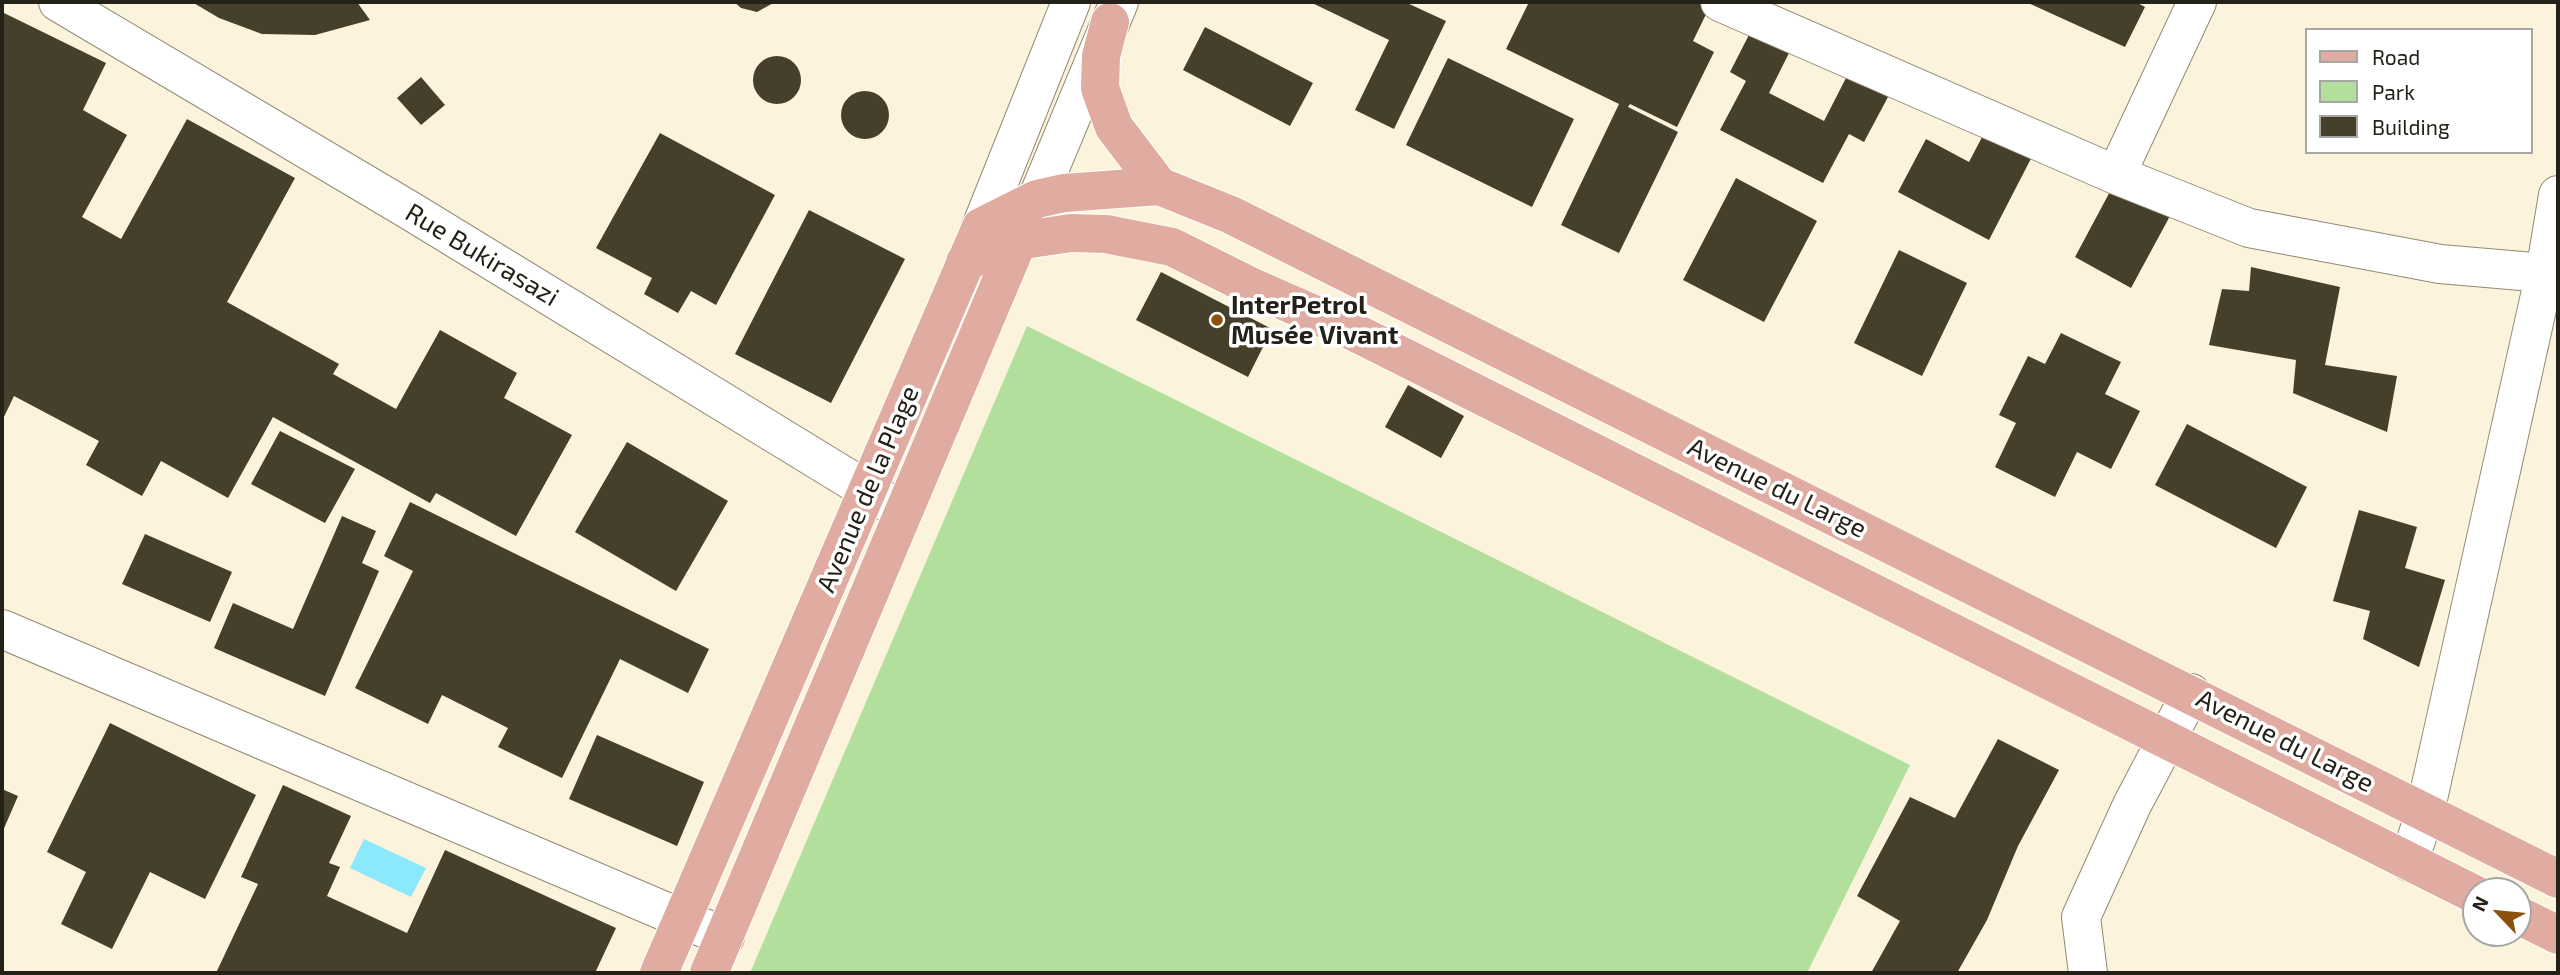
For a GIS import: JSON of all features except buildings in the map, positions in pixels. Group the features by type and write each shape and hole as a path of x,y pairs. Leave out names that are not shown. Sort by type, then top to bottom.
{"main road":[{"path":"1115,12 1101,56 1100,88 1114,127 1159,186"},
{"name":"Avenue du Large","path":"981,226 1037,199 1064,193 1159,186 1231,215 1372,288 2191,693 2558,879"},
{"name":"Avenue de la Plage","path":"709,973 1037,199"},
{"name":"Avenue de la Plage","path":"659,973 981,226"},
{"name":"Avenue du Large","path":"965,261 1017,241 1071,233 1106,234 1172,247 1252,287 1352,331 2462,888"},
{"path":"1352,331 1372,288"},
{"path":"2532,922 2558,935"}],"street":[{"name":"Rue Bukirasazi","path":"58,2 409,210 903,512"},
{"name":"Avenue de la Plage","path":"981,226 1071,2"},
{"path":"1720,2 2116,175 2249,228 2440,264 2545,273"},
{"path":"2116,175 2197,2"},
{"name":"Avenue de la Plage","path":"1037,199 1115,12"},
{"path":"2409,862 2425,812 2545,273 2558,195"},
{"path":"2,629 724,937"},
{"path":"2088,973 2081,917 2132,804 2191,693"}],"green space":[{"path":"1027,326 1910,765 1807,973 750,973"}],"water":[{"path":"364,839 426,868 411,897 350,868"}],"place":[{"name":"InterPetrol Musée Vivant","path":"1217,320"}]}
